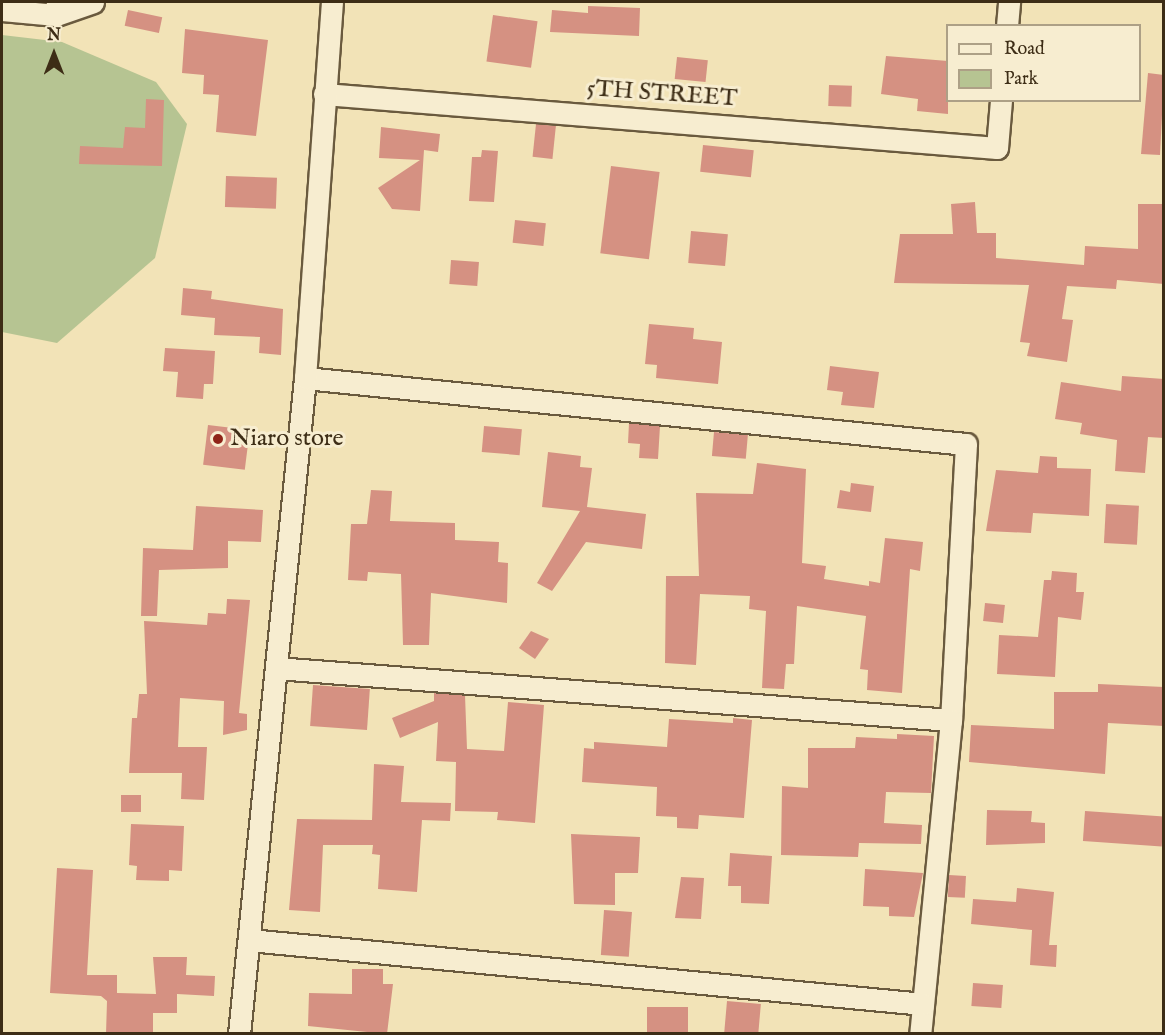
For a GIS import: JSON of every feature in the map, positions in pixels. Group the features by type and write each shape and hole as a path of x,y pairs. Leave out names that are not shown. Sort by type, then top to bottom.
{"street":[{"path":"2,10 57,8 93,2"},
{"path":"239,1034 305,378 332,2"},
{"path":"1007,24 1009,2"},
{"name":"5TH STREET","path":"324,94 997,148 1001,102"},
{"path":"305,378 966,444 951,720 920,1034"},
{"path":"276,668 951,720"},
{"path":"249,940 923,1004"}],"green space":[{"path":"2,35 62,42 156,82 187,124 155,258 57,343 2,332"}],"building":[{"path":"588,6 640,8 639,36 550,32 552,10 588,13"},
{"path":"128,10 162,17 159,33 125,26"},
{"path":"493,15 538,21 531,68 486,62"},
{"path":"185,29 268,40 256,136 216,132 219,95 203,94 204,75 182,73"},
{"path":"886,56 946,61 948,114 917,111 918,99 881,94"},
{"path":"677,57 708,60 706,82 675,79"},
{"path":"1148,73 1164,75 1160,155 1141,154"},
{"path":"829,85 852,86 851,107 828,106"},
{"path":"146,99 164,100 162,166 79,164 80,146 123,148 125,127 145,128"},
{"path":"536,124 556,126 552,159 533,157"},
{"path":"381,127 440,134 438,152 424,150 420,211 392,209 378,188 420,160 379,158"},
{"path":"703,145 754,150 751,177 700,172"},
{"path":"482,150 498,151 494,202 469,201 472,157 481,157"},
{"path":"611,166 660,172 649,259 600,253"},
{"path":"226,176 277,178 276,209 225,207"},
{"path":"975,202 977,233 996,233 996,258 1084,265 1085,246 1138,249 1138,204 1164,204 1164,284 1117,280 1116,289 1067,286 1062,319 1073,320 1067,362 1027,356 1030,343 1020,342 1029,285 894,283 900,234 953,234 951,204"},
{"path":"515,220 546,223 543,246 513,243"},
{"path":"691,231 728,234 725,266 688,263"},
{"path":"451,260 479,262 477,286 449,284"},
{"path":"183,288 212,291 211,299 283,309 281,355 259,353 260,337 214,335 215,318 181,315"},
{"path":"649,324 694,328 693,339 722,342 718,384 656,378 657,365 645,364"},
{"path":"165,348 215,351 213,384 204,384 203,399 176,397 178,372 163,371"},
{"path":"830,366 879,372 874,408 841,405 843,392 827,390"},
{"path":"1122,376 1164,379 1164,438 1148,437 1145,473 1115,471 1117,440 1080,434 1082,423 1055,419 1061,382 1121,391"},
{"path":"629,423 660,426 658,459 639,458 640,444 628,443"},
{"path":"208,425 250,430 245,470 203,465"},
{"path":"484,426 522,429 520,455 482,452"},
{"path":"714,432 748,435 746,459 712,456"},
{"path":"548,452 581,456 580,467 592,468 587,507 646,514 642,549 586,542 552,591 537,583 580,511 542,507"},
{"path":"1040,456 1057,457 1057,468 1091,469 1089,516 1033,513 1031,533 986,531 996,470 1038,473"},
{"path":"757,463 806,469 802,563 826,566 824,579 869,586 869,581 880,583 885,538 923,542 920,571 910,569 902,693 867,690 868,670 860,669 866,616 797,606 794,664 786,664 784,689 762,688 766,611 749,609 750,596 700,594 696,665 665,663 666,576 699,576 696,493 753,494"},
{"path":"851,483 874,486 871,512 837,508 840,490 850,492"},
{"path":"371,490 392,491 390,521 455,523 455,540 499,542 498,562 508,563 507,603 431,593 429,645 403,645 401,574 368,572 367,581 348,580 351,524 367,524"},
{"path":"1106,504 1139,506 1137,545 1104,543"},
{"path":"196,506 263,510 261,542 228,541 228,568 159,570 157,616 141,616 143,548 193,550"},
{"path":"1052,571 1077,573 1076,592 1084,592 1081,620 1058,617 1055,677 997,674 999,635 1038,637 1044,580 1051,580"},
{"path":"227,599 250,600 239,713 247,714 247,730 223,735 224,701 180,698 178,747 207,747 204,800 181,799 182,773 129,773 132,718 137,718 139,694 147,694 144,621 207,625 208,613 226,614"},
{"path":"985,603 1005,605 1003,623 983,621"},
{"path":"531,631 549,639 535,659 519,648"},
{"path":"1098,684 1164,687 1164,726 1108,723 1105,774 969,762 971,725 1054,729 1054,692 1098,692"},
{"path":"313,685 370,689 367,730 310,726"},
{"path":"434,693 465,695 467,749 504,751 508,702 544,705 535,823 497,820 498,812 455,811 456,762 436,761 438,722 400,738 392,718 434,701"},
{"path":"733,718 752,720 744,818 699,815 698,829 677,828 677,817 656,816 657,787 582,782 584,748 594,749 594,742 667,747 669,719 733,723"},
{"path":"897,734 934,736 931,793 886,792 884,823 922,825 921,844 859,843 858,857 781,855 782,786 808,788 808,748 855,748 856,737 897,739"},
{"path":"374,764 404,766 401,802 451,803 450,821 422,820 417,892 378,889 380,855 372,854 373,845 323,845 320,912 289,910 297,819 372,820"},
{"path":"121,795 141,795 141,812 121,812"},
{"path":"987,810 1032,811 1031,822 1045,823 1045,843 986,845"},
{"path":"1085,811 1164,817 1162,846 1083,841"},
{"path":"131,824 184,826 182,871 169,870 169,881 136,880 137,866 129,865"},
{"path":"571,834 640,837 638,873 615,873 615,905 574,904"},
{"path":"730,853 772,856 769,904 741,903 741,886 728,886"},
{"path":"57,868 93,870 87,975 117,975 117,993 156,994 153,957 187,957 186,975 215,976 214,996 177,994 177,1013 153,1013 153,1034 106,1034 107,1001 101,996 50,993"},
{"path":"865,869 923,873 914,917 889,916 889,907 863,906"},
{"path":"949,875 966,876 965,898 948,897"},
{"path":"681,877 704,878 701,919 675,918"},
{"path":"1017,888 1054,892 1049,945 1057,945 1056,967 1030,965 1032,930 971,924 973,899 1016,902"},
{"path":"604,910 632,912 629,957 601,955"},
{"path":"352,969 383,969 383,984 393,984 387,1034 308,1026 309,993 352,994"},
{"path":"973,983 1003,985 1001,1008 971,1006"},
{"path":"727,1001 761,1004 758,1034 724,1034"},
{"path":"647,1007 688,1007 688,1032 647,1032"}],"place":[{"name":"Niaro store","path":"218,439"}]}
